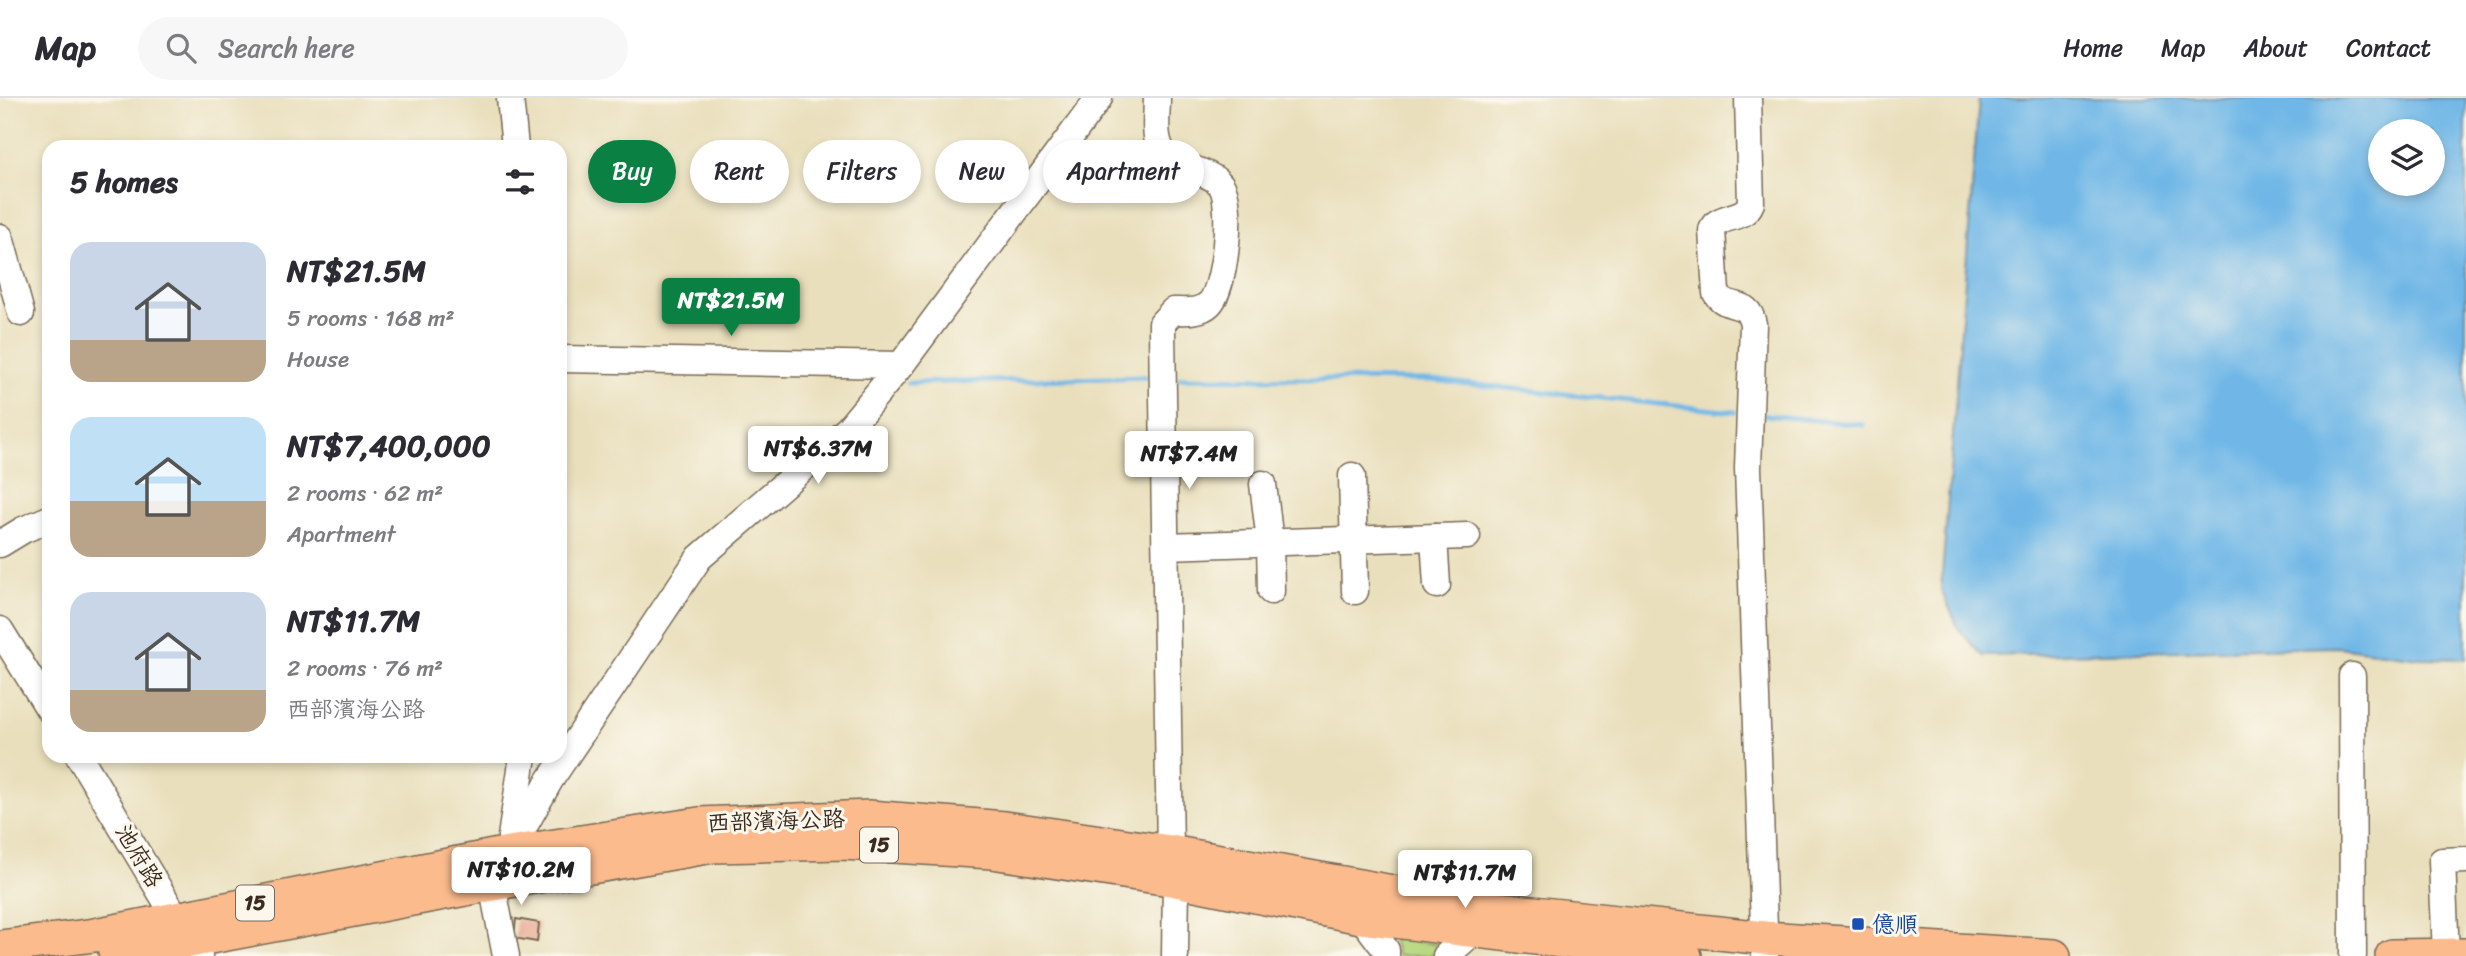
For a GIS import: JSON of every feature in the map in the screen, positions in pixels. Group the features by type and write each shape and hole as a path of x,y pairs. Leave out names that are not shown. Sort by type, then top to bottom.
{"main road":[{"name":"西部濱海公路","path":"0,947 95,934 188,938 509,853 699,824 869,817 1005,828 1472,931 1515,911 1765,947"},
{"name":"西部濱海公路","path":"74,956 713,846 843,843 1173,866 1361,917 1685,956"},
{"name":"15","path":"1765,947 2054,956"},
{"path":"2392,956 2466,955"}],"street":[{"path":"510,98 514,140"},
{"path":"567,754 699,558 848,429 901,365 1099,98"},
{"path":"1157,98 1157,142 1164,155 1220,183 1227,195 1229,211 1228,233 1216,294 1210,304 1196,311 1173,311 1162,323 1175,956"},
{"path":"1748,98 1751,203 1741,215 1717,223 1712,230 1716,293 1725,302 1743,306 1749,311 1753,324 1748,468 1765,947"},
{"path":"0,237 21,313"},
{"path":"567,359 901,365"},
{"path":"1352,476 1355,592"},
{"path":"1263,484 1270,542 1271,592"},
{"path":"0,544 42,522"},
{"path":"1166,546 1467,536"},
{"path":"1434,537 1437,584"},
{"path":"0,631 42,698"},
{"path":"2352,676 2353,956"},
{"name":"池府路","path":"83,763 188,938"},
{"path":"509,853 522,763"},
{"path":"506,956 492,884 561,763"},
{"path":"2446,955 2442,861 2466,860"},
{"path":"1361,917 1386,950 1386,956"},
{"path":"1446,956 1472,931"}],"green space":[{"path":"1391,938 1443,945 1429,956 1397,956"}],"water":[{"path":"1979,98 2466,98 2466,659 2419,658 2338,647 1983,656 1960,631 1941,590"}],"building":[{"path":"516,919 539,923 537,942 514,938"}],"waterway":[{"path":"907,383 1146,377"},
{"path":"1180,378 1430,380 1735,412"},
{"path":"1766,415 1863,425"}],"place":[{"name":"億順","path":"1858,924"}]}
